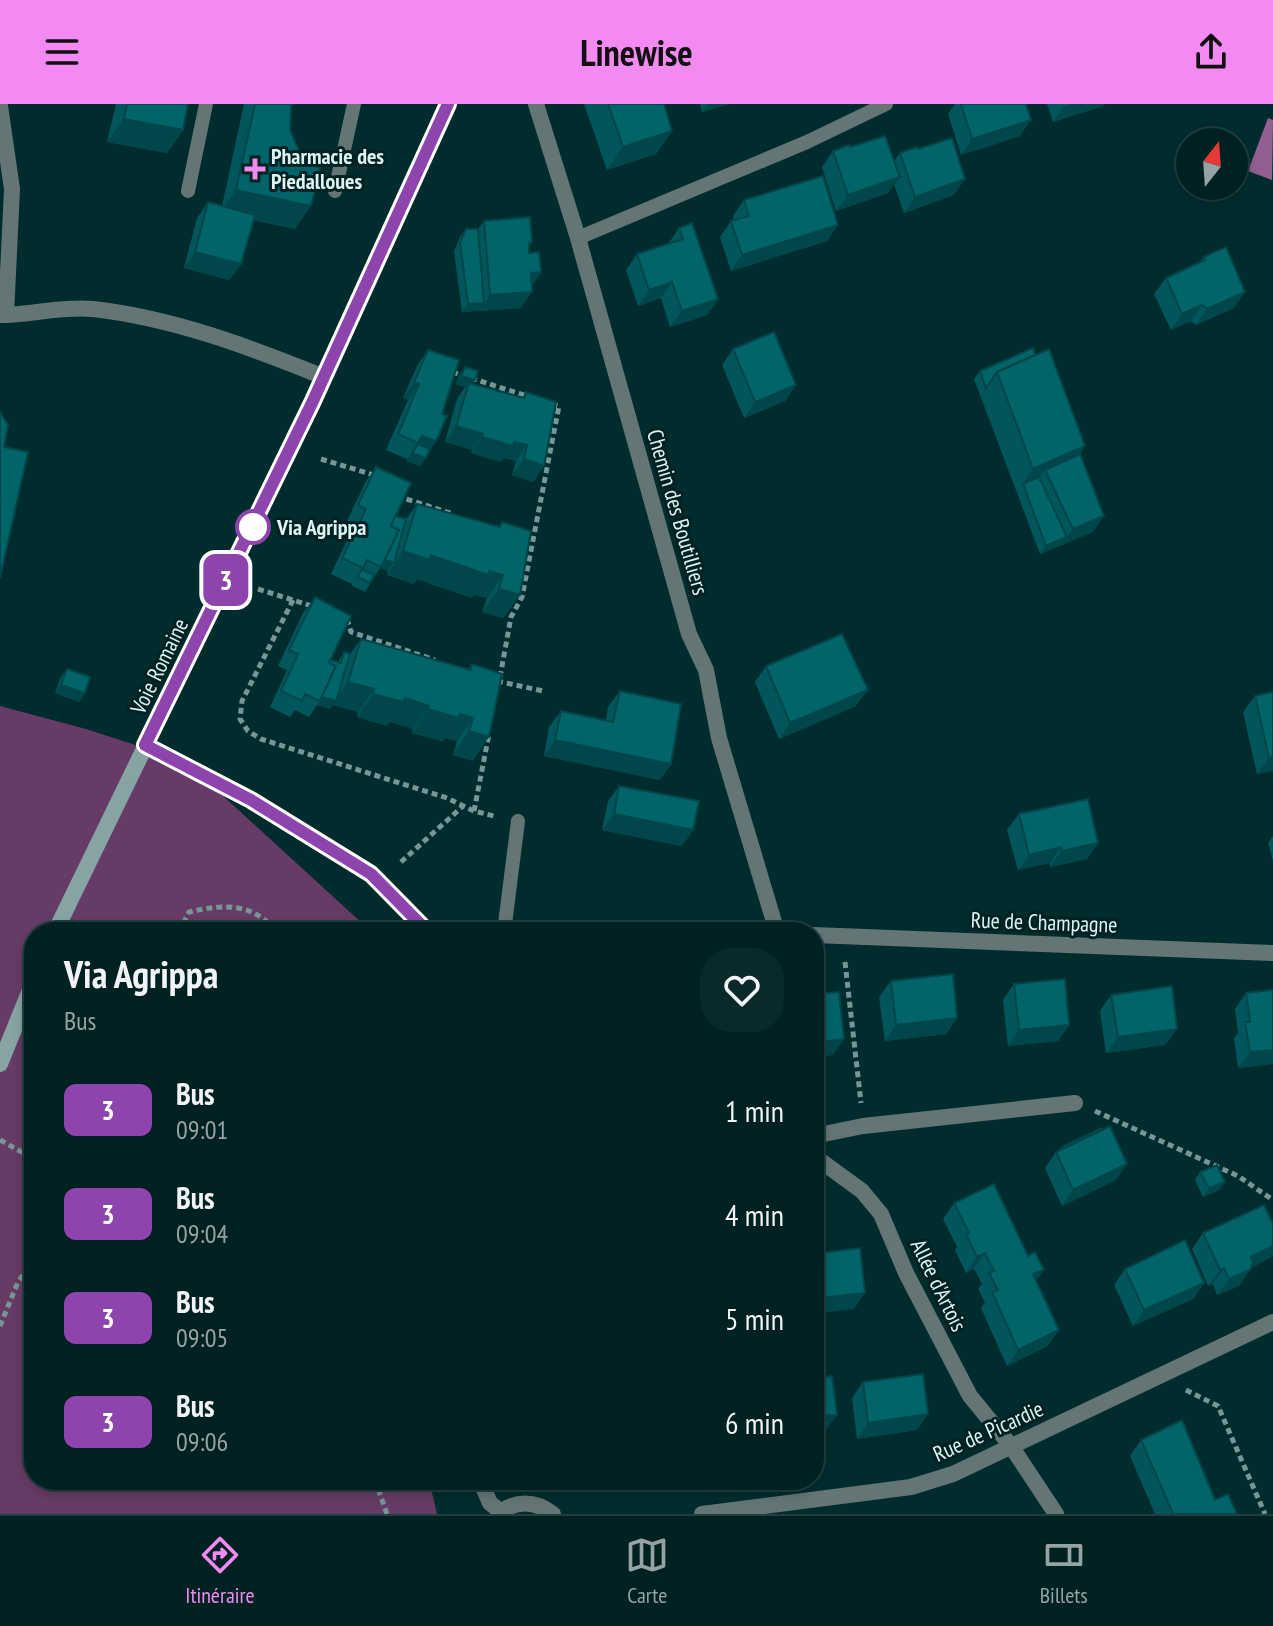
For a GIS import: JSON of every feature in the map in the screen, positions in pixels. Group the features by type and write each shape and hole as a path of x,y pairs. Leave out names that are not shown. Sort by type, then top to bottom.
{"main road":[{"name":"Voie Romaine","path":"60,922 324,377 448,104"},
{"path":"0,1064 24,1005"}],"street":[{"name":"Chemin des Boutilliers","path":"536,104 578,238 689,634 706,670 719,738 774,922"},
{"path":"0,106 12,189 3,315 54,308 91,309 141,317 245,345 324,377"},
{"path":"145,745 251,800 371,874 418,922"},
{"name":"Rue de Champagne","path":"824,935 1273,953"},
{"path":"824,1134 863,1126 1075,1103"},
{"name":"Allée d'Artois","path":"824,1163 862,1191 881,1214 906,1273 970,1396 1011,1446 1056,1514"},
{"name":"Rue de Picardie","path":"702,1514 911,1487 964,1470 1273,1322"},
{"path":"484,1490 499,1513 512,1505 525,1503 537,1505 553,1514"}],"lane":[{"path":"188,191 206,104"},
{"path":"335,191 354,104"},
{"path":"578,238 807,142 886,104"},
{"path":"505,922 518,821"}],"path":[{"path":"447,370 531,397"},
{"path":"496,696 511,617 522,597 559,406 545,402"},
{"path":"321,459 389,480"},
{"path":"404,485 400,497 459,516"},
{"path":"519,535 533,540"},
{"path":"258,589 320,609"},
{"path":"293,600 242,701 240,719 248,731 261,739 447,798 474,811 518,821"},
{"path":"346,617 351,632 440,662"},
{"path":"484,677 543,691"},
{"path":"474,811 490,725"},
{"path":"401,862 463,806"},
{"path":"184,922 189,912 217,906 246,909 264,922"},
{"path":"844,953 863,1126"},
{"path":"1075,1103 1238,1176 1273,1200"},
{"path":"0,1140 24,1153"},
{"path":"0,1326 24,1274"},
{"path":"1182,1383 1187,1393 1218,1406 1265,1514"},
{"path":"379,1490 387,1514"}],"shaded area":[{"path":"1268,118 1273,120 1272,180 1248,171"},
{"path":"0,706 86,729 185,761 361,922 24,922 24,1490 431,1490 437,1514 0,1514"}],"building":[{"path":"127,104 188,104 183,130 124,119"},
{"path":"255,104 292,104 290,130 299,151 320,168 311,206 236,190"},
{"path":"608,104 664,104 672,131 623,147"},
{"path":"961,104 1026,104 1031,120 972,139"},
{"path":"885,136 900,177 848,195 833,151"},
{"path":"952,138 965,179 915,197 900,153"},
{"path":"823,176 838,225 742,255 731,221 749,216 744,200"},
{"path":"208,202 255,215 241,264 195,252"},
{"path":"530,217 532,242 529,242 529,253 539,252 541,272 531,273 532,292 490,295 484,221"},
{"path":"692,223 718,299 682,311 672,282 649,290 637,254 683,239 679,228"},
{"path":"466,229 478,229 484,303 468,304 460,243"},
{"path":"1226,247 1245,292 1207,309 1202,305 1182,314 1166,278"},
{"path":"774,332 796,385 755,402 733,349"},
{"path":"1033,348 1035,355 997,372 986,388 980,371"},
{"path":"1049,349 1085,446 1033,469 997,372"},
{"path":"428,350 459,360 442,414 447,416 436,441 422,436 418,443 398,434 419,384 414,382"},
{"path":"465,367 478,371 475,380 461,376"},
{"path":"469,383 524,398 526,392 556,402 544,466 524,459 527,445 514,442 513,446 456,426"},
{"path":"0,412 8,425 4,447 28,452 0,578"},
{"path":"418,444 430,449 426,458 412,453"},
{"path":"1080,454 1104,516 1073,529 1045,470"},
{"path":"376,467 411,483 391,526 399,530 381,567 367,560 363,568 342,558 366,509 358,505"},
{"path":"1039,477 1067,537 1046,546 1023,484"},
{"path":"417,504 500,527 502,522 531,531 520,595 499,589 503,575 489,571 488,575 431,555 430,560 403,551"},
{"path":"395,516 406,519 394,563 385,560 399,530 391,526"},
{"path":"362,569 374,575 370,583 357,577"},
{"path":"315,597 351,616 329,663 336,666 320,701 305,694 302,701 281,691 298,654 289,650"},
{"path":"842,634 868,690 790,723 766,666"},
{"path":"361,639 471,670 472,664 502,674 489,737 469,731 473,718 460,714 458,718 405,698 403,702 373,694 374,689 348,682"},
{"path":"344,652 350,654 336,701 322,697 336,666 329,663 330,660 341,663"},
{"path":"67,669 90,677 85,693 61,685"},
{"path":"620,691 681,704 671,764 555,740 561,711 613,722"},
{"path":"1273,692 1273,757 1269,758 1255,696"},
{"path":"619,786 699,801 693,830 614,814"},
{"path":"1088,799 1098,843 1029,855 1019,814"},
{"path":"953,974 957,1018 896,1025 891,981"},
{"path":"1065,979 1069,1025 1019,1030 1014,984"},
{"path":"1172,986 1177,1029 1118,1037 1111,995"},
{"path":"1273,990 1273,1050 1250,1052 1245,1022 1250,1022 1246,993"},
{"path":"839,992 844,1039 824,1042 824,993"},
{"path":"1110,1126 1127,1164 1073,1190 1056,1152"},
{"path":"1102,1128 1103,1130 1062,1147"},
{"path":"1217,1165 1225,1182 1209,1188 1200,1172"},
{"path":"994,1184 1028,1256 1035,1252 1044,1270 1033,1274 1059,1330 1018,1350 992,1292 998,1290 989,1273 994,1271 985,1253 977,1257 954,1203"},
{"path":"1264,1205 1273,1224 1273,1246 1251,1257 1250,1270 1229,1279 1224,1268 1220,1270 1203,1233"},
{"path":"1185,1240 1204,1283 1144,1310 1125,1269"},
{"path":"860,1248 865,1293 824,1298 824,1253"},
{"path":"923,1374 928,1414 868,1423 863,1382"},
{"path":"832,1376 837,1415 824,1416 824,1377"},
{"path":"1182,1420 1215,1500 1228,1494 1237,1514 1173,1514 1141,1440"}],"bus line":[{"name":"3","path":"418,922 371,874 251,800 145,745 312,403 448,104"}],"place":[{"name":"Pharmacie des Piedalloues","path":"255,169"},
{"name":"Via Agrippa","path":"253,527"}]}
